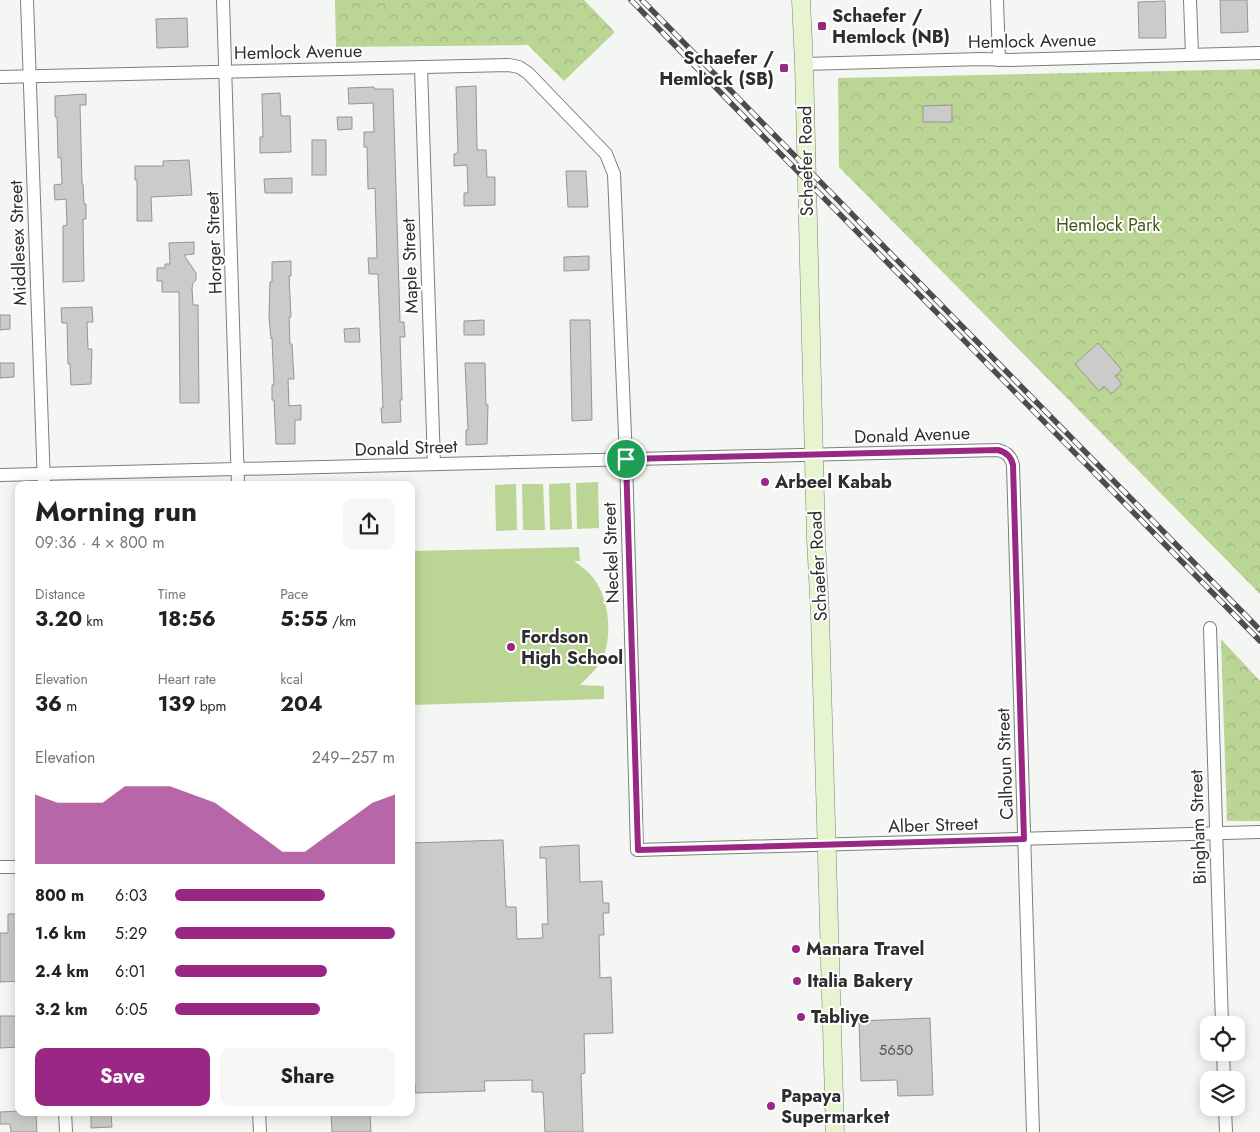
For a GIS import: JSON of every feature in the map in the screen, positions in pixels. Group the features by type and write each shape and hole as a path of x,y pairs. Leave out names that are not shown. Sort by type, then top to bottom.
{"main road":[{"name":"Schaefer Road","path":"801,0 835,1132"}],"street":[{"name":"Middlesex Street","path":"27,0 44,479"},
{"name":"Horger Street","path":"224,0 238,481"},
{"path":"997,0 999,60"},
{"path":"1190,0 1192,55"},
{"name":"Hemlock Avenue","path":"804,64 1260,53"},
{"name":"Hemlock Avenue","path":"0,77 515,66 528,73 574,120"},
{"name":"Maple Street","path":"422,67 434,464"},
{"name":"Neckel Street","path":"574,120 606,154 614,174 626,459 638,850"},
{"name":"Donald Avenue","path":"814,455 998,450 1010,456"},
{"name":"Donald Street","path":"0,475 44,479 238,469 814,455"},
{"name":"Calhoun Street","path":"1010,456 1013,465 1033,1132"},
{"name":"Bingham Street","path":"1210,628 1222,1016"},
{"name":"Alber Street","path":"638,850 1260,832"},
{"path":"0,867 15,867"},
{"path":"65,1116 66,1132"},
{"path":"259,1116 260,1132"},
{"path":"1225,1116 1226,1132"}],"green space":[{"path":"335,0 584,0 615,32 564,81 528,45 336,47"},
{"name":"Hemlock Park","path":"1260,69 1260,594 839,167 838,78"},
{"path":"598,482 599,528 577,529 576,483"},
{"path":"570,483 572,529 550,530 549,484"},
{"path":"516,484 517,530 496,531 495,485"},
{"path":"522,484 543,484 545,530 523,530"},
{"path":"579,547 580,561 574,561 587,571 601,590 608,623 607,645 604,655 597,667 580,685 604,686 604,699 415,705 415,551"},
{"path":"1221,639 1260,681 1260,821 1227,821"}],"building":[{"path":"1220,0 1247,0 1248,32 1221,33"},
{"path":"1165,1 1166,38 1139,38 1138,2"},
{"path":"187,18 188,47 157,48 156,19"},
{"path":"476,86 477,150 486,150 487,177 495,177 495,205 464,206 464,193 468,193 467,165 454,166 454,154 458,153 456,87"},
{"path":"374,87 374,89 393,89 400,322 404,322 405,337 400,337 401,422 382,423 378,274 369,274 368,258 377,258 375,188 368,189 367,147 364,147 364,132 374,132 373,103 349,104 348,88"},
{"path":"280,93 281,116 290,116 291,152 260,153 260,137 263,137 262,94"},
{"path":"86,94 86,105 80,105 82,184 84,204 86,204 86,219 83,219 84,281 63,282 63,226 67,225 66,199 55,200 54,185 62,184 61,157 58,158 55,96"},
{"path":"952,105 952,122 923,122 923,106"},
{"path":"337,117 352,117 352,129 338,130"},
{"path":"312,140 326,140 326,175 312,175"},
{"path":"189,160 192,195 151,197 152,221 137,221 135,166 163,166 163,161"},
{"path":"566,171 586,171 588,207 568,207"},
{"path":"292,178 292,193 265,193 264,179"},
{"path":"194,242 194,254 184,255 196,273 196,280 192,288 193,305 198,305 199,403 180,403 179,292 162,292 162,281 157,281 157,268 165,268 165,264 170,264 169,243"},
{"path":"589,256 589,270 564,271 564,257"},
{"path":"291,261 291,276 289,276 291,317 289,317 294,379 288,379 289,406 301,405 301,420 295,420 295,444 276,444 274,400 272,400 272,385 274,385 269,317 270,282 272,282 272,262"},
{"path":"92,307 93,322 87,322 88,349 92,349 91,384 71,385 70,364 68,364 67,323 62,323 61,308"},
{"path":"0,315 10,315 10,329 0,330"},
{"path":"484,320 484,335 464,335 464,321"},
{"path":"570,320 590,320 592,420 572,421"},
{"path":"359,328 360,342 345,342 344,329"},
{"path":"1098,343 1122,370 1115,376 1122,384 1111,394 1104,386 1099,391 1075,364"},
{"path":"0,363 14,363 14,377 0,378"},
{"path":"465,363 485,363 486,405 488,405 487,444 466,445 466,430 468,430"},
{"path":"503,840 506,907 516,907 517,939 543,938 542,924 548,924 546,858 540,858 540,847 579,845 580,882 602,881 603,903 609,903 609,913 603,913 604,935 599,935 600,978 611,977 613,1033 584,1034 585,1073 581,1074 583,1132 545,1132 543,1092 532,1092 532,1080 484,1081 485,1091 415,1093 415,843"},
{"path":"8,914 15,914 15,981 0,982 0,933 8,933"},
{"path":"0,1016 15,1016 15,1047 0,1048"},
{"path":"930,1018 933,1095 898,1096 897,1080 861,1081 859,1021"},
{"path":"15,1111 15,1116 36,1116 37,1132 11,1132 10,1124 0,1124 0,1112"},
{"path":"91,1116 111,1116 112,1127 91,1128"},
{"path":"331,1116 370,1116 371,1132 332,1132"}],"railway":[{"path":"631,0 1260,641"},
{"path":"642,0 1260,630"}],"place":[{"name":"Schaefer / Hemlock (NB)","path":"822,26"},
{"name":"Schaefer / Hemlock (SB)","path":"784,68"},
{"name":"Arbeel Kabab","path":"765,482"},
{"name":"Fordson High School","path":"511,647"},
{"name":"Manara Travel","path":"796,949"},
{"name":"Italia Bakery","path":"797,981"},
{"name":"Tabliye","path":"801,1017"},
{"name":"Papaya Supermarket","path":"771,1106"}],"route":[{"path":"998,450 1010,456 1013,465 1024,839 638,850 626,459 998,450"}]}
